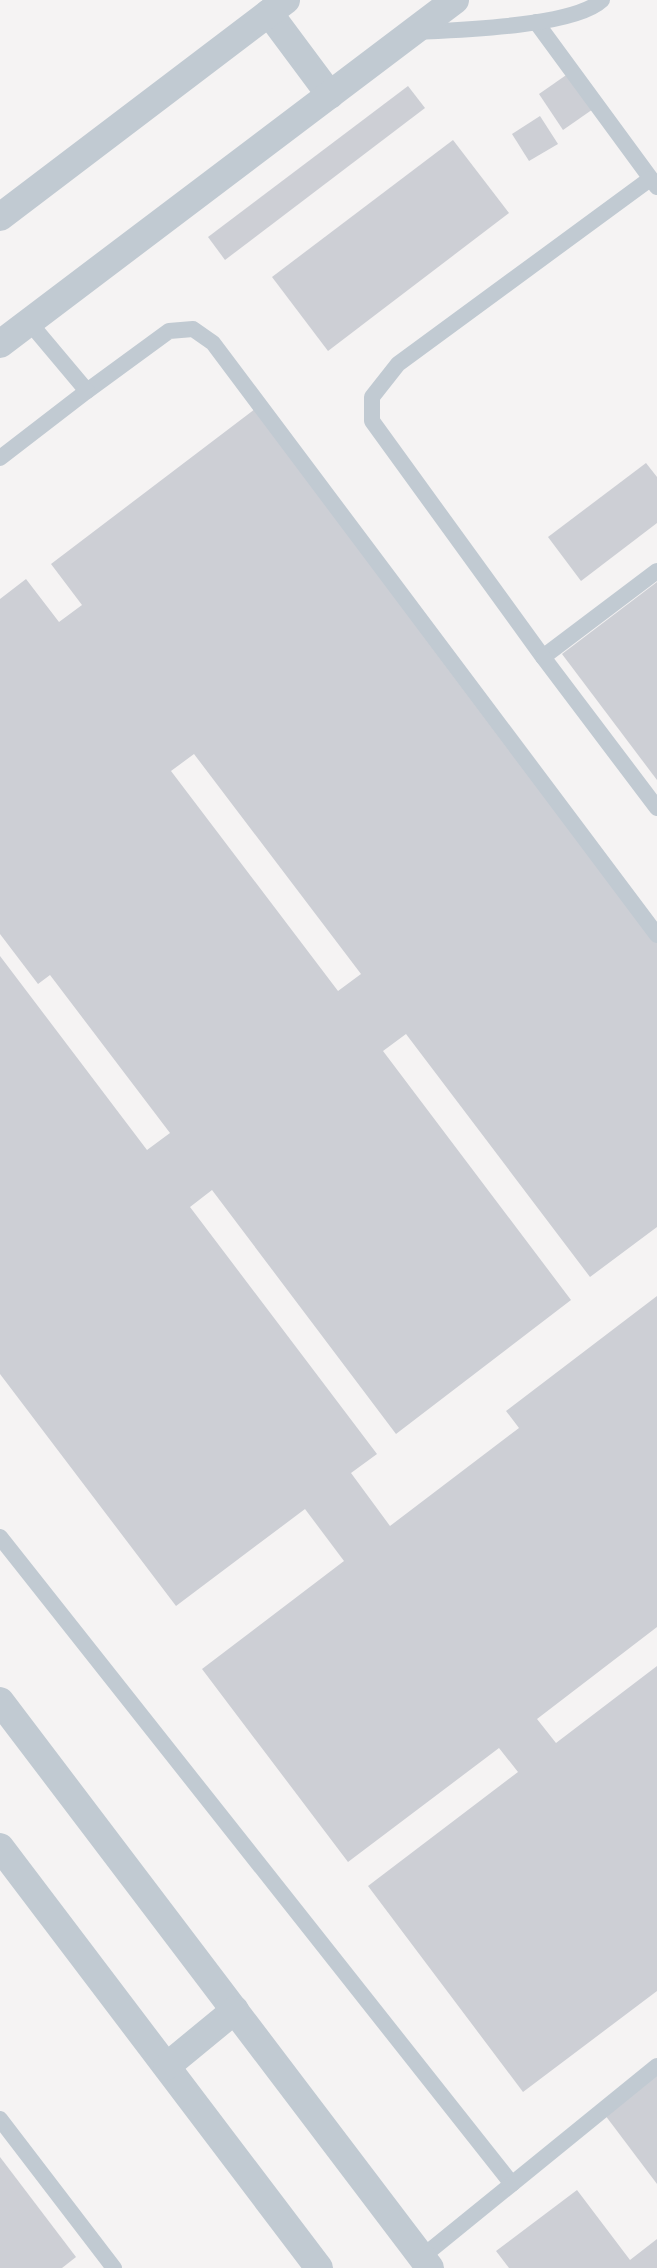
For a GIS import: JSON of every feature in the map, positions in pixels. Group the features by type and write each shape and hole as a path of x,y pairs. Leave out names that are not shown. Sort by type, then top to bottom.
{"street":[{"path":"0,344 455,0"},
{"path":"0,217 278,6 330,95"},
{"path":"0,1701 426,2262"},
{"path":"0,1847 319,2268"},
{"path":"167,2066 235,2010"}],"lane":[{"path":"413,32 506,26 536,22 569,15 602,0"},
{"path":"536,22 654,183 398,364 372,397 372,420 543,657 657,808"},
{"path":"29,322 87,391"},
{"path":"0,458 169,330 193,329 213,343 657,935"},
{"path":"543,657 657,571"},
{"path":"0,1536 512,2184"},
{"path":"426,2262 512,2184 657,2066"},
{"path":"0,2119 114,2268"}],"building":[{"path":"572,71 596,107 563,130 539,94"},
{"path":"408,86 425,108 225,260 208,237"},
{"path":"540,116 558,144 529,161 512,134"},
{"path":"453,140 509,213 328,351 272,277"},
{"path":"255,409 657,941 657,1227 590,1277 406,1034 383,1051 571,1300 396,1434 212,1190 190,1207 377,1454 351,1473 390,1526 519,1428 506,1411 657,1296 657,1627 537,1719 556,1743 657,1666 657,1991 523,2092 368,1886 518,1772 499,1748 348,1862 202,1669 344,1561 305,1509 176,1606 0,1374 0,956 147,1150 170,1133 50,975 38,984 0,934 0,599 26,579 59,622 82,605 51,564","holes":["194,754 361,974 338,991 171,771"]},
{"path":"646,463 657,477 657,523 581,581 548,537"},
{"path":"657,582 657,780 562,654"},
{"path":"657,2075 657,2184 605,2115"},
{"path":"0,2157 76,2257 62,2268 0,2268"},
{"path":"577,2190 630,2260 657,2239 657,2268 509,2268 496,2251"}]}
